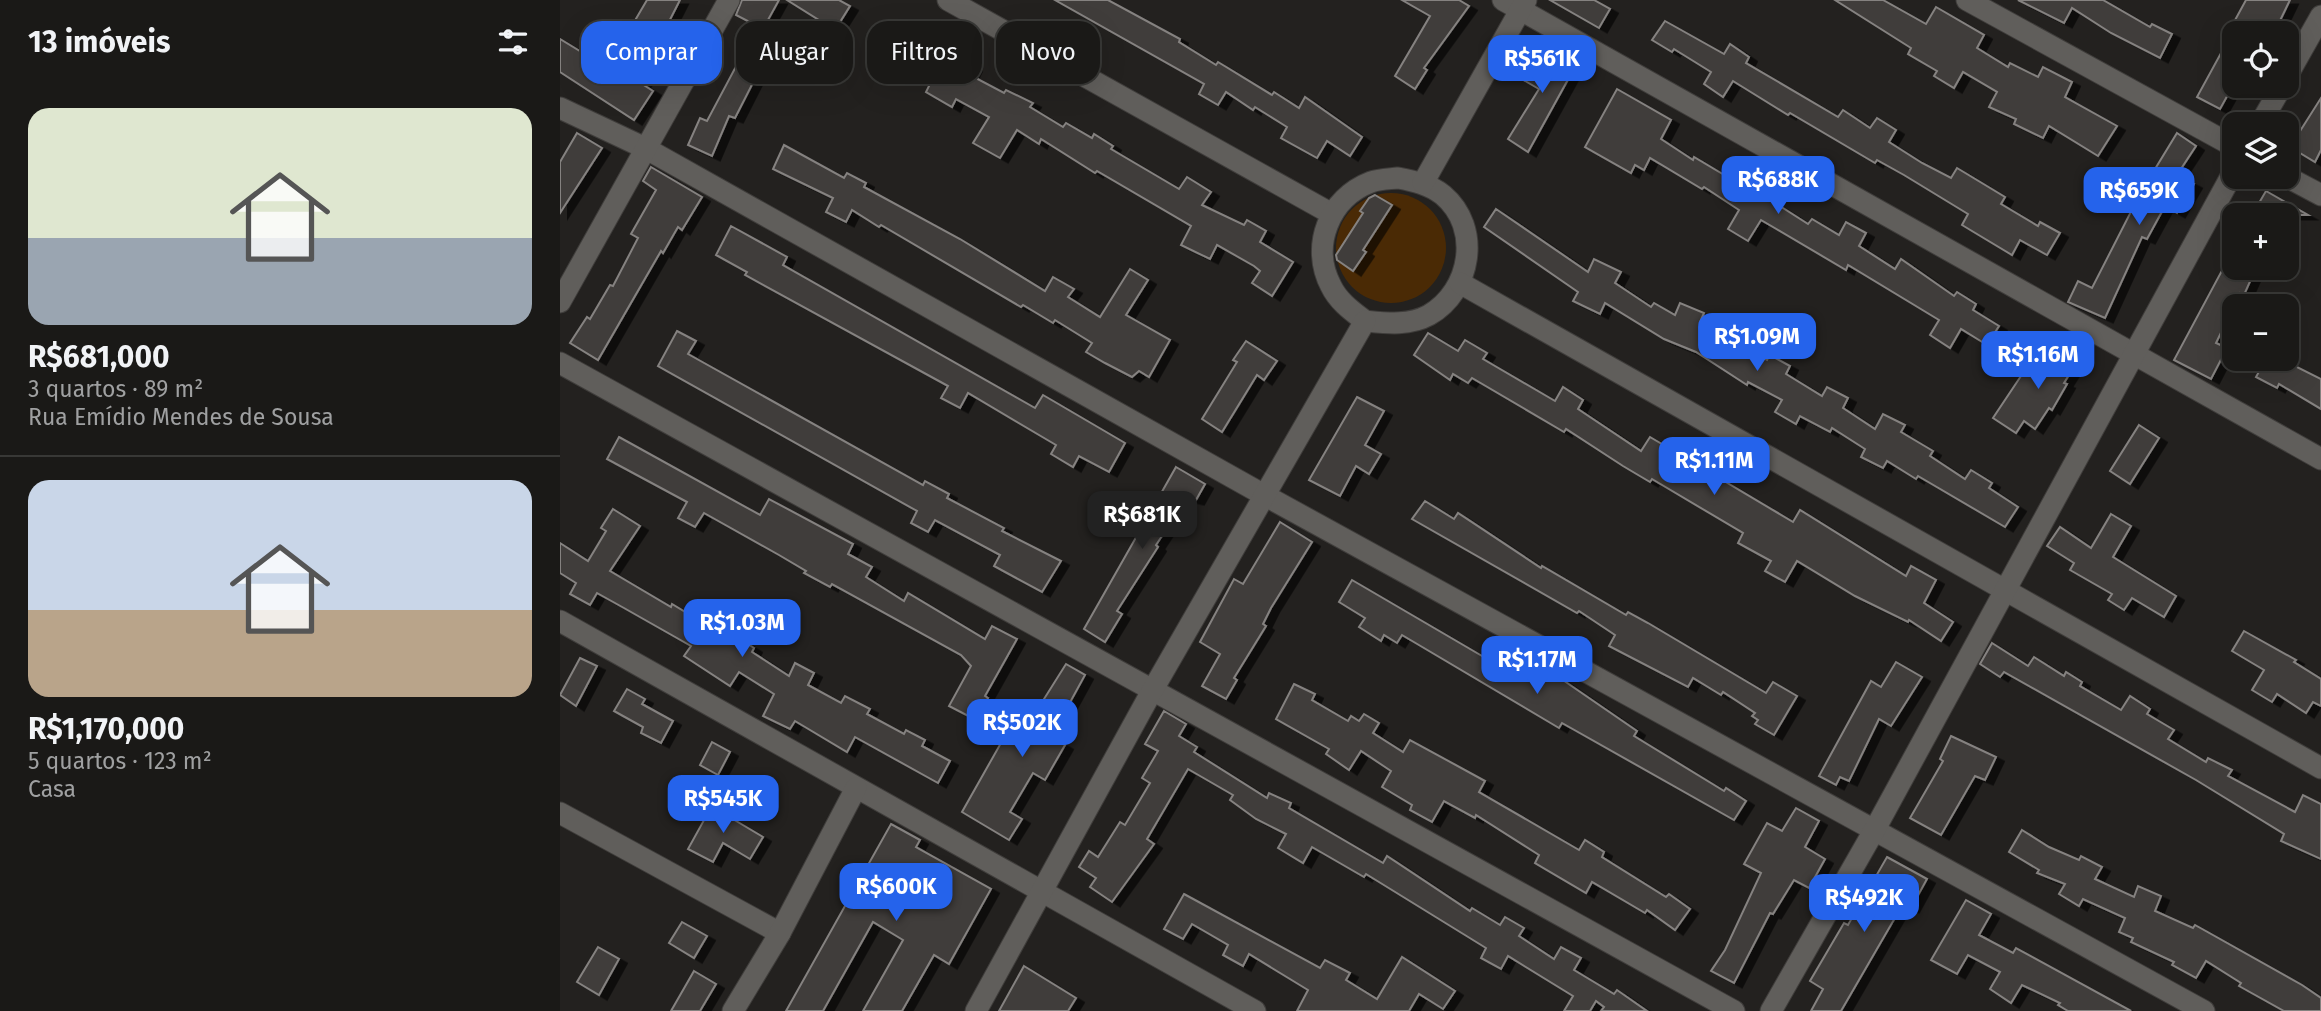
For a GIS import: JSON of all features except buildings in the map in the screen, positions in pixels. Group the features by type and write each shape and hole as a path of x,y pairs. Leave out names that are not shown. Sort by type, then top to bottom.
{"street":[{"path":"560,302 729,0"},
{"path":"948,0 1332,214"},
{"path":"1968,0 2222,140"},
{"path":"1423,183 1516,3 2321,459"},
{"path":"2299,55 2321,16"},
{"path":"560,108 645,148 1264,495 2204,1011"},
{"path":"1398,178 1423,183 1443,196 1459,214 1467,236 1467,260 1460,283 1447,302 1427,316 1405,323 1365,321 1331,288 1324,270 1323,241 1332,214 1349,194 1372,181 1398,178"},
{"path":"2299,183 2321,195"},
{"path":"1771,1011 1875,829 2224,189"},
{"path":"1460,283 2321,768"},
{"path":"976,1011 1152,691 1365,321"},
{"path":"560,363 1734,1011"},
{"path":"560,621 1255,1011"},
{"path":"733,1011 780,933 856,789"},
{"path":"560,813 780,933"}],"shaded area":[{"path":"1391,193 1412,197 1430,209 1442,227 1446,248 1442,269 1430,287 1412,299 1391,303 1370,299 1352,287 1340,269 1336,248 1340,227 1352,209 1370,197"}]}
